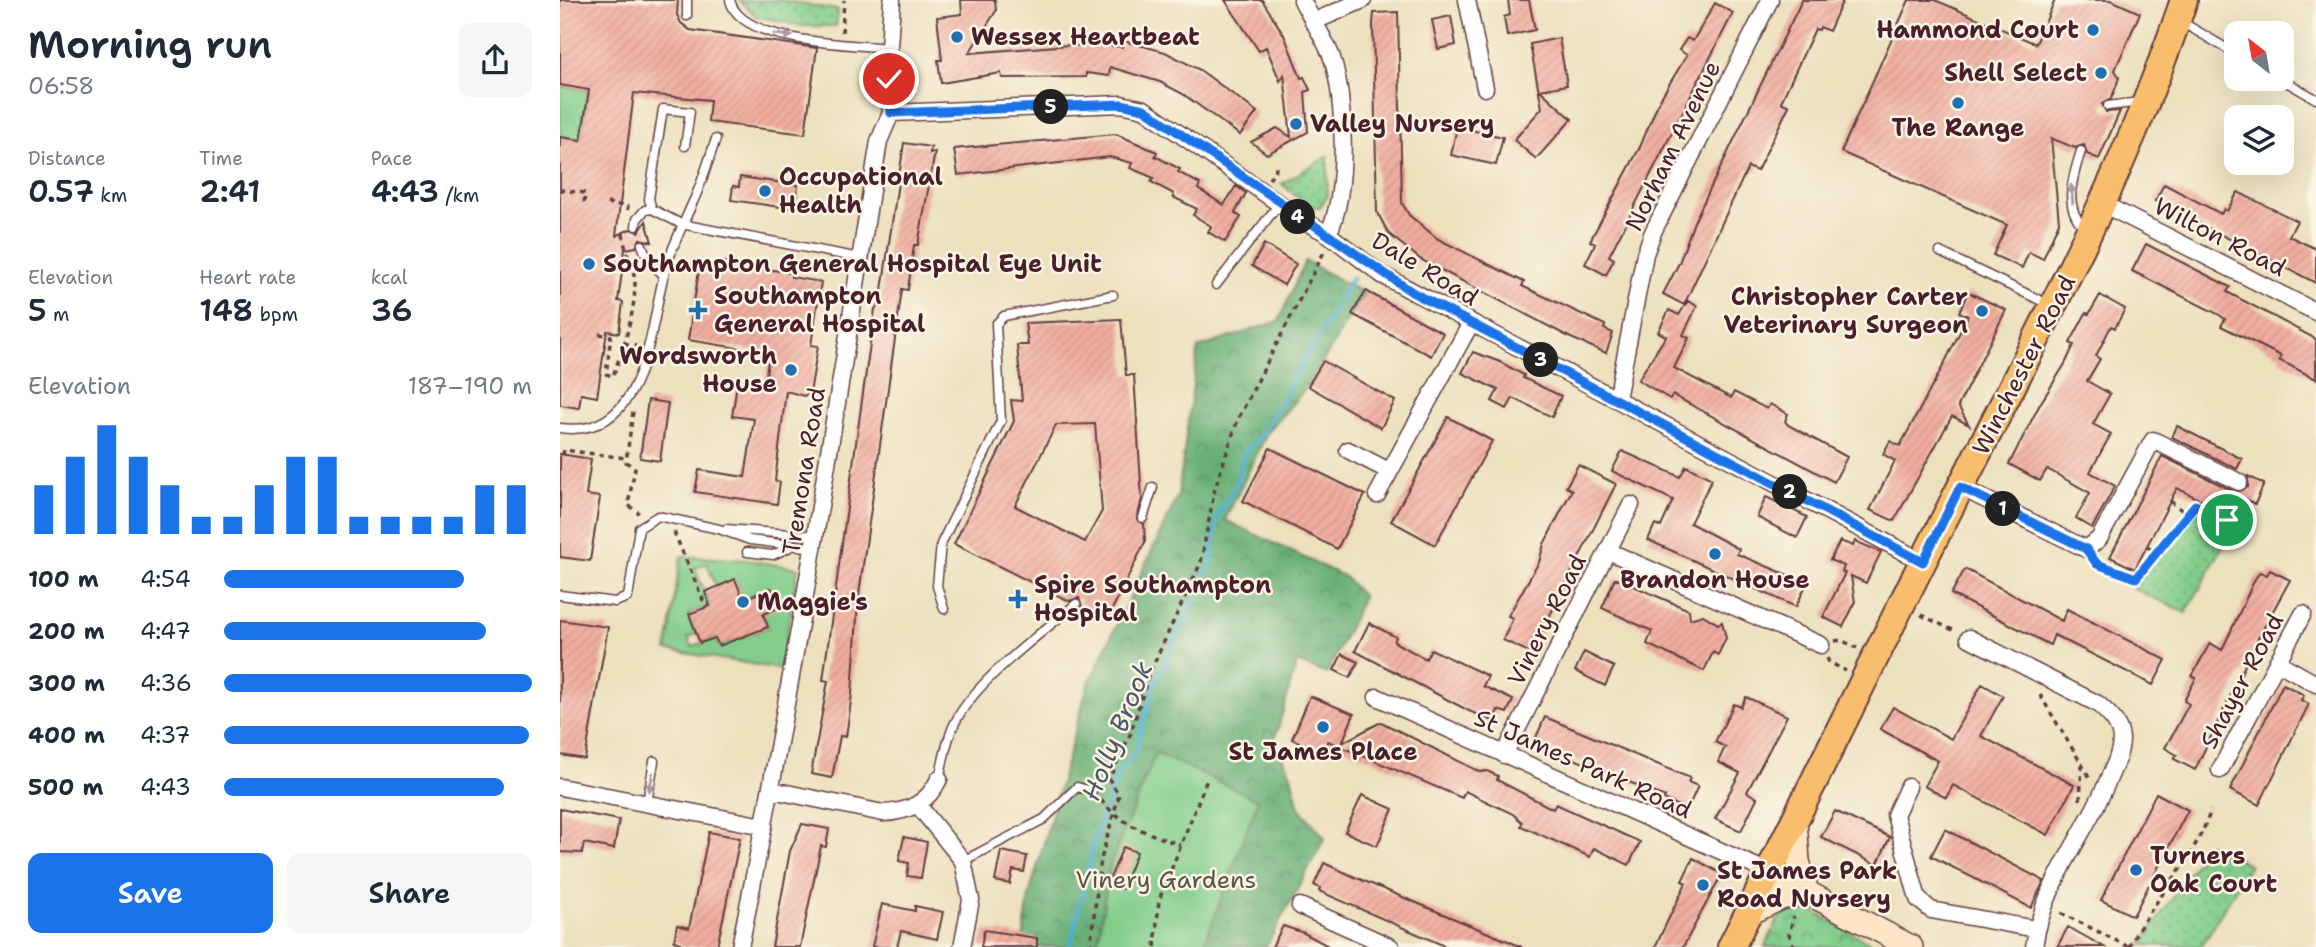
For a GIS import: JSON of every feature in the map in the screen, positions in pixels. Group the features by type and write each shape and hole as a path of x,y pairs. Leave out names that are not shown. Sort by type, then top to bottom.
{"main road":[{"name":"Winchester Road","path":"1731,947 1960,487 2055,307 2147,102 2181,10"}],"street":[{"name":"Tremona Road","path":"740,947 772,790 816,542 880,141 891,113 889,48 892,0"},
{"path":"1302,0 1331,56 1341,93 1340,201 1327,242"},
{"path":"1313,22 1363,0"},
{"path":"1467,0 1485,88"},
{"name":"Norham Avenue","path":"1617,400 1642,268 1653,232 1770,0"},
{"name":"Dale Road","path":"891,113 1121,104 1144,109 1279,204 1327,242 1382,275 1923,562"},
{"name":"Wilton Road","path":"2103,204 2316,312"},
{"path":"1377,495 1471,323"},
{"path":"1960,487 2086,549 2099,539 2153,440 2239,482"},
{"path":"1348,450 1389,471"},
{"name":"Vinery Road","path":"1504,755 1631,505"},
{"path":"1608,551 1821,645"},
{"name":"Shayer Road","path":"2220,770 2303,614"},
{"path":"1969,638 2098,704 2115,720 2121,736 2120,748 2101,796 2043,906 2034,947"},
{"path":"2011,659 2020,643"},
{"path":"2277,662 2316,684"},
{"name":"St James Park Road","path":"1377,697 1770,873"},
{"path":"772,790 883,813 900,813 918,805 939,779"},
{"path":"560,787 764,826"},
{"path":"1909,788 1895,816 1918,899 1923,906 1931,910 2036,929"},
{"path":"918,805 963,861 971,900 962,947"},
{"path":"1794,821 1798,861 1807,892"},
{"path":"1770,873 1910,947"},
{"path":"1749,913 1781,898 1807,892"},
{"path":"1300,906 1391,947"}],"lane":[{"path":"687,0 687,16"},
{"path":"730,0 732,7 745,23 764,32 889,48"},
{"path":"2181,10 2224,44"},
{"path":"2294,86 2316,99"},
{"path":"2108,106 2125,101 2147,102"},
{"path":"652,209 649,200 663,109 690,112 685,146"},
{"path":"560,428 588,427 619,408 636,383 649,350 664,275 716,139"},
{"path":"2081,151 2070,186 2075,217 2090,232"},
{"path":"1216,285 1279,204"},
{"path":"636,226 637,219 645,210 652,209 681,225 861,258"},
{"path":"642,245 649,262 664,275"},
{"path":"1940,252 2055,307"},
{"path":"944,608 937,586 941,544 1002,421 996,324 1004,316 1113,295"},
{"path":"1143,518 1153,487"},
{"path":"560,595 615,602 628,597 639,528 658,516 719,529 750,540 794,545 816,542"},
{"path":"719,529 753,529 816,542"},
{"path":"747,552 773,555 794,545"},
{"path":"939,779 951,732 970,701 1037,636 1076,604"},
{"path":"647,803 654,761"},
{"path":"963,861 1044,819 1077,787 1092,791"}],"path":[{"path":"844,0 842,33 858,34 857,45"},
{"path":"560,190 585,193 584,204"},
{"path":"598,334 611,336 606,374 613,376 624,344 635,283 624,241 628,207 607,203"},
{"path":"615,244 631,238"},
{"path":"1090,947 1101,859 1119,795 1109,779 1130,735 1149,674 1201,562 1215,488 1238,419 1327,242"},
{"path":"624,344 649,350"},
{"path":"634,401 626,462 635,468 628,505 648,520 674,529 706,607"},
{"path":"563,455 564,450 627,458"},
{"path":"2086,549 2097,564 2136,578 2199,499"},
{"path":"2169,501 2187,514"},
{"path":"2195,505 2227,520 2231,514"},
{"path":"2147,545 2156,553"},
{"path":"1902,606 1969,638"},
{"path":"1841,640 1869,669 1829,662 1821,645 1841,640"},
{"path":"2029,668 2029,676 2101,796"},
{"path":"1155,947 1159,900 1208,777"},
{"path":"1101,800 1114,816 1127,825 1180,845"},
{"path":"2043,906 2129,947 2145,919 2186,865 2211,810"},
{"path":"1794,916 1789,934 1794,947"}],"green space":[{"path":"780,0 838,10 836,26 803,26 756,16 740,1"},
{"path":"560,86 589,90 581,140 560,137"},
{"path":"1328,156 1327,197 1320,207 1307,206 1282,184"},
{"path":"1305,261 1364,293 1308,386 1268,431 1225,520 1345,577 1363,597 1327,674 1297,662 1274,742 1291,774 1299,808 1325,838 1266,947 1203,947 1156,753 1110,865 1097,947 1022,947 1029,896 1088,685 1178,496 1198,348 1279,321"},
{"path":"2196,510 2233,528 2186,613 2132,588"},
{"path":"681,556 746,560 798,568 781,669 667,650","holes":["707,563 716,587 735,580 743,599 771,588 763,614 768,627 719,646 715,638 692,647 688,638 697,634 689,614 710,606 695,568"]},
{"name":"Vinery Gardens","path":"1156,753 1258,800 1203,947 1097,947 1110,865"},
{"path":"2208,844 2250,865 2201,947 2141,945"},
{"path":"1811,910 1877,947 1765,947 1780,915"}],"building":[{"path":"560,0 678,0 677,15 681,23 690,30 817,48 805,134 708,122 710,100 634,93 616,236 630,229 639,232 646,221 652,242 640,239 636,247 625,249 618,301 623,302 619,333 607,331 597,397 581,394 579,408 560,405 560,137 581,140 589,90 560,85"},
{"path":"961,0 995,0 996,11 969,53 1069,45 1122,47 1124,41 1165,52 1200,70 1257,112 1240,135 1183,94 1160,82 1110,67 1109,76 1086,73 1086,77 1002,78 1001,73 941,83 938,60 942,60 937,17 962,14"},
{"path":"1225,0 1262,0 1284,35 1301,78 1304,77 1310,90 1305,92 1308,132 1267,154 1251,142 1277,128 1291,137 1284,75 1280,81 1266,47 1259,51"},
{"path":"1508,0 1529,0 1535,30 1507,36 1504,17 1510,15"},
{"path":"1802,0 1843,0 1829,31 1820,27 1819,30 1815,29 1781,102 1789,106 1757,171 1748,167 1684,305 1663,294 1679,263 1694,222"},
{"name":"The Range","path":"1909,0 1935,0 2036,44 2055,0 2111,0 2140,13 2115,70 2119,77 2111,99 2102,104 2106,112 2120,111 2099,159 2087,154 2084,145 2075,148 2051,138 2059,222 2043,259 2029,252 2022,268 1993,255 2007,225 1841,152"},
{"path":"1715,3 1733,13 1609,256 1614,259 1606,275 1585,264 1595,244 1590,241 1640,147 1659,101 1687,55 1679,50 1687,38 1693,41"},
{"path":"1398,12 1402,203 1409,215 1438,239 1524,282 1522,286 1605,325 1604,329 1613,333 1606,353 1571,338 1420,259 1389,234 1377,212 1373,24 1374,13"},
{"path":"1451,16 1456,45 1438,49 1432,20"},
{"path":"1559,38 1567,85 1540,90 1572,119 1536,159 1514,140 1542,108 1530,44"},
{"path":"1457,127 1503,137 1496,165 1451,155"},
{"path":"1116,134 1157,152 1155,156 1180,169 1178,172 1200,184 1198,189 1224,205 1236,186 1246,193 1235,213 1241,217 1225,242 1208,232 1211,226 1193,215 1197,209 1151,182 1154,178 1130,168 1132,163 1110,157 958,175 954,149"},
{"path":"904,143 931,147 930,153 935,152 918,245 914,245 908,290 902,289 858,601 852,694 846,737 840,736 832,778 811,774 828,681 823,680 875,309 880,303"},
{"name":"Occupational Health","path":"740,177 798,185 795,209 731,200 733,186 739,187"},
{"path":"2164,184 2221,214 2224,209 2227,211 2238,192 2297,221 2289,236 2316,249 2316,283 2155,201"},
{"path":"1264,244 1296,264 1284,285 1252,266"},
{"path":"2146,244 2230,287 2227,292 2316,339 2316,379 2279,360 2281,356 2221,326 2225,319 2218,314 2132,271"},
{"path":"725,262 791,273 791,277 821,282 811,345 818,346 810,393 804,396 786,391 775,481 780,482 777,504 695,492 699,470 745,477 754,419 732,416 738,378 765,382 769,353 688,340 700,264 724,267"},
{"path":"1366,291 1443,333 1431,356 1352,314"},
{"path":"1968,292 2006,310 1958,406 1969,425 1952,416 1894,521 1870,510 1895,461 1883,454 1890,441 1900,446 1942,368 1968,316 1959,312"},
{"path":"2100,295 2125,309 2115,328 2111,326 2096,356 2100,359 2087,381 2110,394 2093,424 2111,434 2090,472 2115,486 2092,528 2076,518 2090,493 2047,469 2040,481 2009,464 2040,404 2065,364 2074,345 2070,343 2086,313 2089,314"},
{"path":"1688,301 1697,306 1683,335 1689,338 1674,368 1731,398 1734,392 1767,409 1770,404 1788,414 1785,421 1788,425 1847,457 1834,482 1673,395 1670,399 1638,380 1666,336 1658,332 1669,310 1679,315"},
{"name":"Spire Southampton Hospital","path":"1121,319 1126,375 1134,375 1142,499 1137,519 1144,524 1145,542 1107,620 1082,607 1079,598 1069,601 954,544 1014,421 1011,400 1022,401 1017,345 1028,345 1025,323","holes":["1095,424 1102,511 1085,542 1015,506 1056,425"]},
{"path":"1473,352 1500,362 1524,375 1523,378 1561,396 1552,417 1513,398 1507,409 1492,401 1498,390 1462,373"},
{"path":"1323,361 1395,401 1381,428 1308,386"},
{"path":"648,400 668,403 660,461 640,458"},
{"path":"1448,417 1492,441 1435,545 1391,521"},
{"path":"2177,426 2242,459 2237,469 2172,437"},
{"path":"1270,448 1365,495 1337,549 1243,501"},
{"path":"1622,451 1680,477 1686,466 1712,479 1690,523 1739,549 1737,554 1807,583 1796,607 1648,540 1655,524 1661,527 1673,500 1612,471"},
{"path":"560,454 591,459 586,495 600,497 590,561 560,557"},
{"path":"2162,456 2235,492 2248,487 2248,476 2264,484 2255,504 2234,493 2225,512 2177,488 2135,569 2110,557"},
{"path":"1578,465 1616,484 1531,653 1503,640 1513,618 1508,616 1539,562 1544,544 1572,490 1566,487"},
{"path":"1766,497 1807,517 1797,538 1757,517"},
{"path":"1840,541 1853,546 1855,541 1881,552 1866,583 1851,576 1855,603 1843,627 1823,617 1845,573 1842,572 1844,566 1830,560"},
{"path":"1965,569 2062,621 2067,609 2166,660 2153,685 2054,635 2050,645 1951,594"},
{"path":"2270,570 2290,580 2257,640 2195,770 2174,759 2177,755 2165,748 2189,704 2184,701 2196,678 2192,676 2210,643 2222,650 2255,579 2260,572 2267,575"},
{"path":"1615,578 1689,610 1690,619 1703,615 1718,624 1722,622 1726,638 1718,655 1713,652 1704,671 1647,644 1652,631 1602,608"},
{"name":"Maggie's","path":"735,579 743,599 771,588 779,608 763,614 768,627 719,646 715,638 700,643 689,614 710,606 705,592"},
{"path":"560,620 608,627 585,759 560,755"},
{"path":"1369,623 1396,637 1394,642 1426,659 1431,649 1488,676 1483,686 1513,700 1507,713 1498,710 1493,721 1355,651"},
{"path":"1584,652 1614,667 1605,686 1575,671"},
{"path":"1342,654 1358,662 1350,678 1334,670"},
{"path":"1982,684 2003,696 1981,736 2074,785 2048,835 1953,785 1946,798 1924,786 1938,761 1880,729 1893,707 1951,739"},
{"path":"2283,684 2304,695 2301,700 2309,704 2259,805 2230,790"},
{"path":"1310,696 1354,714 1342,743 1381,722 1480,772 1487,771 1498,776 1497,780 1553,809 1556,804 1640,842 1629,865 1594,848 1590,857 1521,826 1522,822 1513,814 1465,791 1462,798 1328,741 1323,752 1292,739"},
{"path":"1746,697 1787,716 1747,792 1757,798 1741,831 1715,819 1740,773 1718,762 1725,747 1715,742 1734,704 1741,707"},
{"path":"1545,717 1690,778 1688,782 1698,786 1687,810 1664,799 1665,797 1534,742"},
{"name":"Turners Oak Court","path":"2156,793 2188,810 2133,916 2101,900"},
{"path":"1362,795 1393,809 1377,846 1345,832"},
{"path":"560,809 619,820 614,849 584,843 582,853 560,852"},
{"path":"1835,811 1890,837 1877,865 1821,837"},
{"path":"802,824 829,829 826,847 821,846 800,947 772,947 790,851"},
{"path":"1945,829 2044,881 2031,908 1931,856"},
{"path":"709,832 740,838 717,947 680,947 680,943 674,941 677,925 689,928"},
{"path":"904,837 927,842 921,878 907,876 909,863 899,861"},
{"path":"1123,847 1137,852 1122,889 1108,883"},
{"path":"1001,851 1027,856 1024,872 1013,870 1010,884 995,881"},
{"path":"1693,858 1722,874 1683,947 1655,947 1686,883 1682,881"},
{"path":"1324,863 1522,947 1447,947 1319,891 1320,888 1314,885"},
{"path":"882,904 915,911 915,906 943,912 937,939 901,931 897,947 872,947"},
{"path":"1283,926 1304,933 1330,947 1272,947"},
{"name":"Turners Oak Court","path":"2068,927 2104,947 2057,947"},
{"path":"984,930 1037,938 1037,947 981,947"}],"waterway":[{"name":"Holly Brook","path":"1070,947 1094,842 1116,777 1134,754 1154,686 1211,563 1217,516 1236,486 1244,453 1261,436 1352,278"}],"place":[{"name":"Hammond Court","path":"2093,30"},
{"name":"Wessex Heartbeat","path":"957,37"},
{"name":"Shell Select","path":"2101,73"},
{"name":"The Range","path":"1958,103"},
{"name":"Valley Nursery","path":"1296,124"},
{"name":"Occupational Health","path":"765,191"},
{"name":"Southampton General Hospital Eye Unit","path":"589,264"},
{"name":"Southampton General Hospital","path":"698,310"},
{"name":"Christopher Carter Veterinary Surgeon","path":"1982,311"},
{"name":"Wordsworth House","path":"791,370"},
{"name":"Brandon House","path":"1715,554"},
{"name":"Spire Southampton Hospital","path":"1018,599"},
{"name":"Maggie's","path":"743,602"},
{"name":"St James Place","path":"1323,727"},
{"name":"Turners Oak Court","path":"2136,870"},
{"name":"St James Park Road Nursery","path":"1703,885"}],"route":[{"path":"889,79 891,113 1121,104 1144,109 1195,142 1304,222 1328,234 1382,275 1923,562 1960,487 2079,548 2086,549 2097,564 2136,578 2195,505 2227,520"}]}
